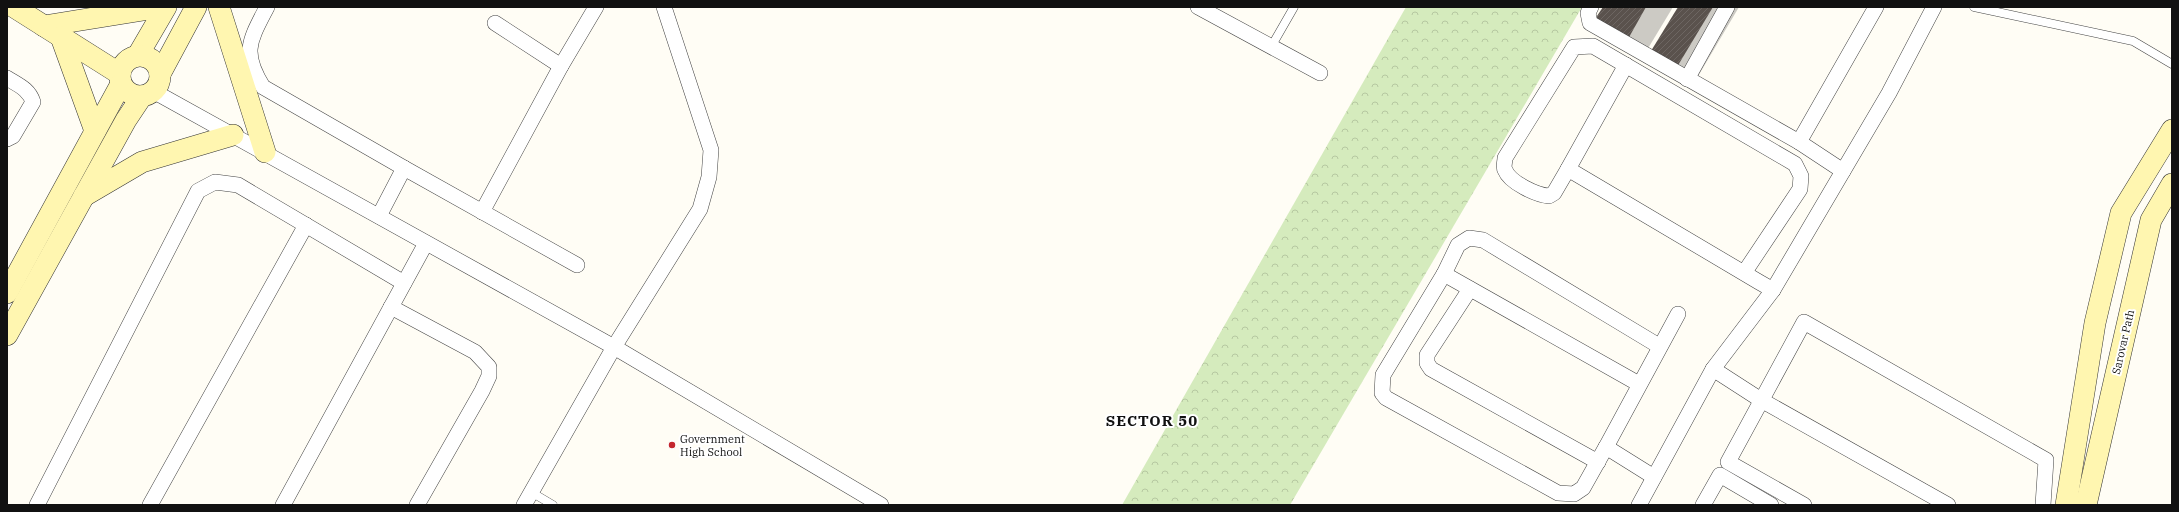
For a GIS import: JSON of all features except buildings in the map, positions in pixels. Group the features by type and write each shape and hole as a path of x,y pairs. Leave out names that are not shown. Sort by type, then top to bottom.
{"main road":[{"path":"14,7 61,37 120,79 129,93 152,87"},
{"path":"44,26 162,7"},
{"path":"7,293 95,131 128,59 138,55 166,7"},
{"path":"7,335 126,120 152,87 196,7"},
{"path":"219,7 265,152"},
{"path":"61,37 95,131"},
{"path":"138,55 153,60 158,66 152,87"},
{"path":"2066,505 2095,323 2121,213 2172,130"},
{"path":"84,196 142,162 233,135"},
{"name":"Sarovar Path","path":"2086,505 2151,220 2172,184"}],"street":[{"path":"267,7 250,40 254,72 263,87 577,265"},
{"path":"482,212 561,66 596,7"},
{"path":"524,505 614,347 700,209 710,177 711,150 664,7"},
{"path":"1198,7 1320,73"},
{"path":"1591,7 1588,13 1590,23 1687,80 1799,142 1843,172"},
{"path":"1687,80 1727,7"},
{"path":"1799,142 1876,7"},
{"path":"1639,505 1712,369 1773,290 1889,93 1934,7"},
{"path":"495,23 561,66"},
{"path":"1626,65 1554,193 1549,196 1538,195 1514,181 1507,175 1504,169 1505,158 1574,47 1593,46 1626,65 1795,164 1801,176 1800,190 1744,273"},
{"path":"7,78 24,88 30,94 33,102 13,136 7,139"},
{"path":"152,87 233,135 614,347 881,505"},
{"path":"379,216 404,168"},
{"path":"1568,169 1773,290"},
{"path":"37,505 198,191 215,182 238,185 404,283"},
{"path":"150,505 306,224"},
{"path":"1659,346 1483,240 1470,238 1458,245 1444,274 1383,375 1382,393 1386,398 1558,493 1574,494 1583,488 1659,346 1678,314"},
{"path":"283,505 426,243"},
{"path":"1444,274 1639,384"},
{"path":"1470,289 1427,355 1427,363 1431,369 1598,462"},
{"path":"391,307 475,352 489,367 489,376 482,391 417,505"},
{"path":"1804,505 1728,462 1804,322 2046,460 2043,505"},
{"path":"1712,369 1761,400 1948,505"},
{"path":"1606,447 1654,477"},
{"path":"1703,505 1720,474 1771,505"}],"lane":[{"path":"1271,47 1294,7"},
{"path":"1974,7 2133,41 2172,64"},
{"path":"531,492 553,505"}],"green space":[{"path":"1406,7 1582,7 1290,505 1122,505"}],"place":[{"name":"Government High School","path":"672,445"}],"district":[{"name":"SECTOR 50","path":"1152,421"}]}
